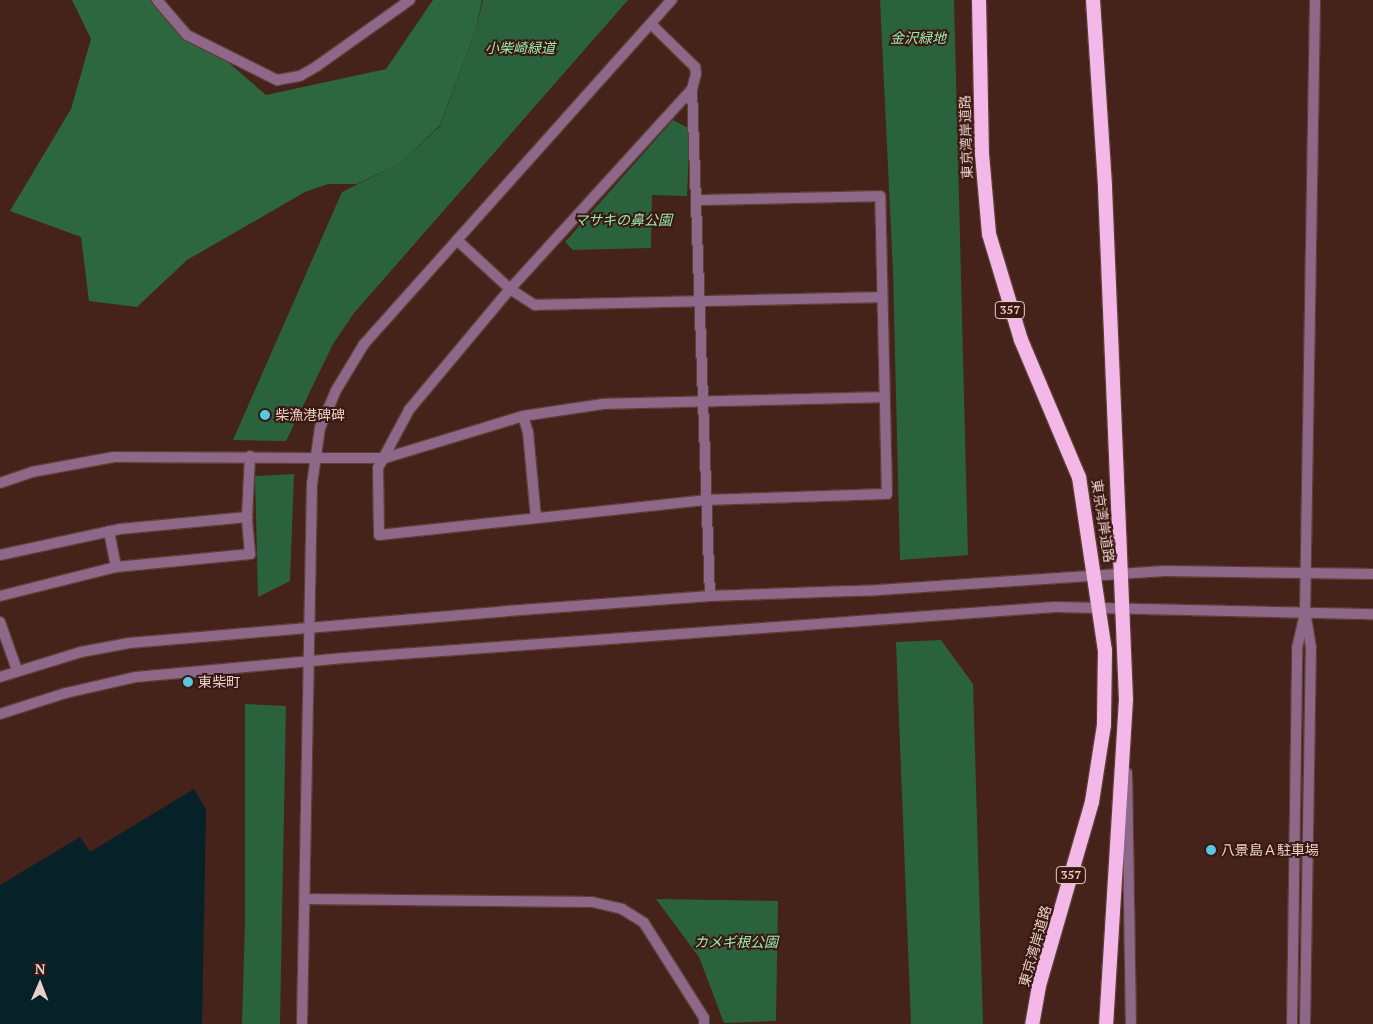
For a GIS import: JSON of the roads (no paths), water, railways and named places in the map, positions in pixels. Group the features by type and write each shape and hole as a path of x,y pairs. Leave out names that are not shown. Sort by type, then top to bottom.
{"highway":[{"name":"東京湾岸道路","path":"979,0 982,154 990,234 1022,340 1079,477 1095,575 1106,680 1101,749 1087,822 1039,986 1032,1024"},
{"name":"東京湾岸道路","path":"1093,0 1105,188 1122,609 1125,732 1106,1024"}],"street":[{"path":"157,0 188,35 277,80 300,76 317,66 410,0"},
{"path":"302,1024 314,458 320,428 335,392 364,344 672,0"},
{"path":"1305,1024 1311,648 1305,612 1315,0"},
{"path":"651,24 695,67 692,89 698,200 698,301 710,596"},
{"path":"692,89 510,289 409,410 378,468 379,535 705,500 887,494 880,196 698,200"},
{"path":"456,240 510,289 535,304 882,297"},
{"path":"0,483 58,467 114,457 250,456 385,458 523,416 603,404 884,397"},
{"path":"523,416 528,432 536,518"},
{"path":"0,596 116,567 250,554 247,517 250,456"},
{"path":"0,555 109,531 247,517"},
{"path":"109,531 116,567"},
{"path":"0,677 17,670 106,646 311,626 710,596 887,590 1120,573 1306,572 1373,574"},
{"path":"0,714 66,693 136,677 188,670 1055,606 1373,614"},
{"path":"1292,1024 1297,648 1305,612"},
{"path":"0,622 17,670"},
{"path":"1125,732 1132,1024"},
{"path":"305,899 592,902 622,909 644,923 704,1018 704,1024"}],"water":[{"path":"194,789 206,809 202,1024 0,1024 0,885 80,837 90,852"}],"place":[{"name":"柴漁港碑碑","path":"265,415"},
{"name":"東柴町","path":"188,682"},
{"name":"八景島Ａ駐車場","path":"1211,850"}],"park label":[{"name":"金沢緑地","path":"918,38"},
{"name":"小柴崎緑道","path":"520,48"},
{"name":"マサキの鼻公園","path":"623,220"},
{"name":"カメギ根公園","path":"736,942"}]}
